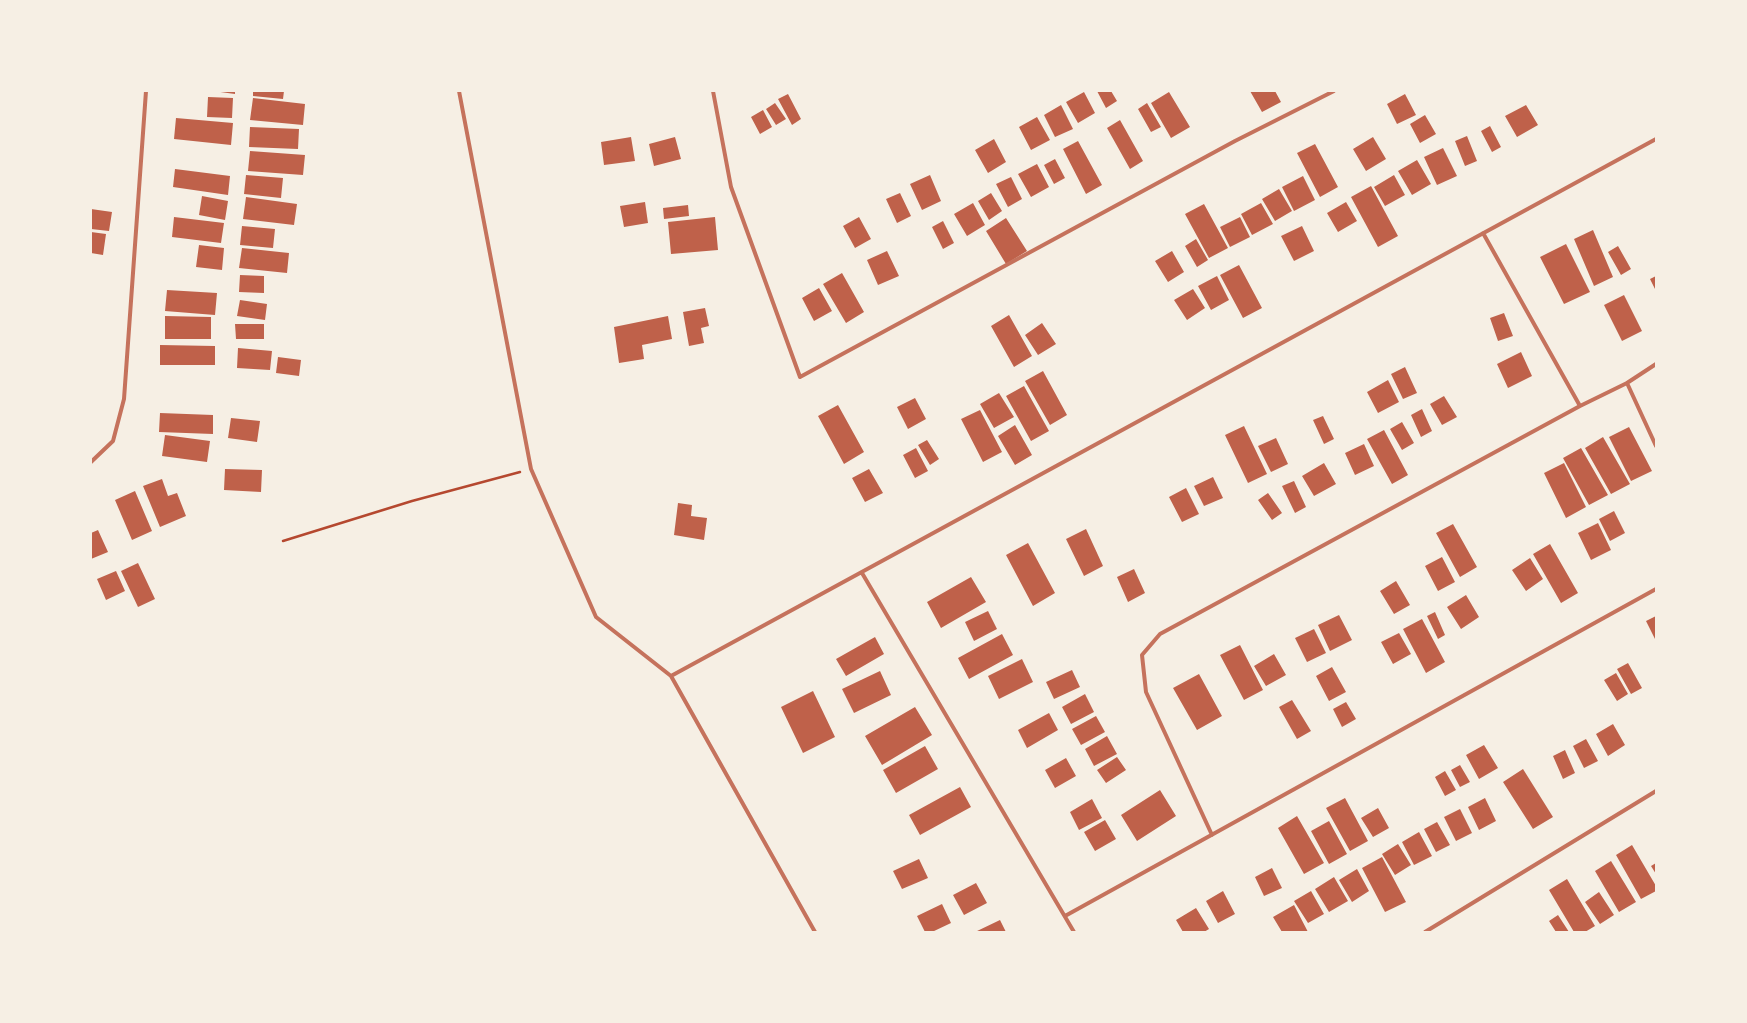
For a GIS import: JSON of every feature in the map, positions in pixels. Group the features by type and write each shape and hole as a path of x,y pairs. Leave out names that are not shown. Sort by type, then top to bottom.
{"street":[{"path":"91,462 113,441 124,399 146,91"},
{"path":"459,91 531,469 596,618 671,676 815,932"},
{"path":"713,91 732,187 800,377 1235,141 1334,91"},
{"path":"671,676 1656,139"},
{"path":"1483,233 1580,406"},
{"path":"1212,835 1146,692 1142,655 1160,634 1580,406 1627,383 1656,364"},
{"path":"1627,383 1656,446"},
{"path":"862,573 1074,932"},
{"path":"1065,916 1656,589"},
{"path":"1425,932 1656,791"}],"path":[{"path":"283,541 412,501 531,469"}],"building":[{"path":"213,91 235,91 235,94"},
{"path":"253,91 284,91 283,99 253,96"},
{"path":"1097,91 1111,91 1117,101 1106,108"},
{"path":"1250,91 1275,91 1281,102 1262,112"},
{"path":"1084,92 1095,113 1078,123 1066,102"},
{"path":"1169,92 1190,127 1171,138 1151,103"},
{"path":"788,94 801,119 792,125 778,99"},
{"path":"1405,94 1416,115 1397,124 1387,104"},
{"path":"208,97 233,98 232,118 207,117"},
{"path":"253,98 305,104 303,125 250,120"},
{"path":"775,103 786,119 776,125 766,109"},
{"path":"1147,103 1161,127 1151,132 1138,109"},
{"path":"1061,105 1073,129 1055,137 1044,115"},
{"path":"1526,105 1538,125 1517,137 1505,116"},
{"path":"763,110 772,127 760,134 751,117"},
{"path":"1425,115 1436,134 1420,143 1410,124"},
{"path":"1037,117 1050,140 1031,150 1019,127"},
{"path":"176,118 233,123 231,145 174,139"},
{"path":"1120,120 1143,161 1130,169 1107,128"},
{"path":"1490,126 1501,147 1492,152 1481,131"},
{"path":"250,127 299,129 298,149 249,147"},
{"path":"1467,136 1477,161 1465,166 1455,141"},
{"path":"631,137 635,161 604,165 601,142"},
{"path":"675,137 681,159 654,166 649,144"},
{"path":"1373,137 1386,159 1366,171 1353,149"},
{"path":"994,139 1006,162 988,173 975,150"},
{"path":"1078,141 1102,185 1086,194 1063,149"},
{"path":"1315,144 1338,187 1320,197 1297,153"},
{"path":"1443,148 1457,176 1437,185 1424,157"},
{"path":"250,151 305,155 303,175 248,171"},
{"path":"1055,159 1065,178 1054,184 1044,165"},
{"path":"1417,160 1431,184 1412,195 1398,171"},
{"path":"1037,164 1049,187 1031,197 1018,174"},
{"path":"175,169 230,176 228,195 173,187"},
{"path":"246,175 283,178 281,198 244,194"},
{"path":"930,175 941,201 922,210 910,184"},
{"path":"1394,175 1405,195 1385,206 1374,187"},
{"path":"1303,176 1315,200 1294,211 1282,187"},
{"path":"1011,177 1022,199 1008,207 996,184"},
{"path":"1371,186 1398,236 1378,247 1351,197"},
{"path":"1279,189 1292,211 1275,221 1262,199"},
{"path":"900,193 911,216 897,223 886,199"},
{"path":"991,193 1002,211 989,220 978,201"},
{"path":"202,196 228,201 225,220 199,215"},
{"path":"246,197 297,204 294,225 243,219"},
{"path":"645,202 648,223 624,227 620,206"},
{"path":"1346,202 1357,221 1338,232 1327,213"},
{"path":"973,203 985,225 967,236 954,214"},
{"path":"1261,203 1273,224 1252,235 1241,214"},
{"path":"1204,204 1228,248 1209,258 1185,214"},
{"path":"688,205 689,216 664,219 663,208"},
{"path":"91,209 112,212 109,231 91,229"},
{"path":"174,217 224,223 221,243 172,237"},
{"path":"715,217 718,250 671,254 668,222"},
{"path":"859,217 871,239 855,248 843,226"},
{"path":"1240,217 1250,237 1230,247 1220,227"},
{"path":"1006,218 1027,251 1006,264 986,231"},
{"path":"943,221 954,243 943,249 932,227"},
{"path":"242,226 275,229 273,248 240,245"},
{"path":"1302,226 1314,251 1294,261 1281,236"},
{"path":"1593,230 1613,277 1594,286 1574,239"},
{"path":"91,232 106,234 103,255 91,253"},
{"path":"1196,239 1208,260 1197,267 1185,246"},
{"path":"1566,244 1590,292 1564,304 1540,257"},
{"path":"199,245 224,248 222,270 196,267"},
{"path":"1618,246 1631,269 1621,275 1608,252"},
{"path":"242,248 289,253 287,273 239,268"},
{"path":"887,251 899,276 878,285 867,260"},
{"path":"1172,251 1184,272 1168,282 1155,261"},
{"path":"1239,265 1262,308 1243,318 1220,275"},
{"path":"842,273 864,312 846,323 823,284"},
{"path":"240,275 264,276 264,293 239,292"},
{"path":"1217,276 1229,300 1211,310 1198,286"},
{"path":"1656,276 1656,291 1650,279"},
{"path":"819,288 832,311 814,321 802,298"},
{"path":"1193,289 1205,308 1187,320 1174,300"},
{"path":"167,290 217,293 215,315 165,311"},
{"path":"1624,295 1642,331 1622,341 1604,305"},
{"path":"240,300 267,304 265,320 237,316"},
{"path":"705,308 709,326 701,328 704,343 689,346 683,312"},
{"path":"1504,313 1513,336 1498,341 1490,318"},
{"path":"1009,315 1032,356 1014,367 991,326"},
{"path":"165,316 211,317 211,339 165,339"},
{"path":"668,316 672,339 642,345 644,359 619,363 614,327"},
{"path":"1042,323 1056,344 1038,355 1025,335"},
{"path":"235,324 264,324 264,339 236,339"},
{"path":"160,345 215,346 215,365 160,365"},
{"path":"238,348 272,351 270,370 237,368"},
{"path":"1521,352 1532,376 1508,388 1497,364"},
{"path":"278,357 301,360 299,376 276,373"},
{"path":"1405,367 1417,393 1403,399 1391,374"},
{"path":"1043,371 1067,415 1050,425 1025,381"},
{"path":"1388,380 1399,402 1378,413 1367,392"},
{"path":"1024,386 1049,431 1031,441 1006,396"},
{"path":"999,393 1014,417 994,428 980,404"},
{"path":"1444,396 1457,417 1442,425 1430,404"},
{"path":"915,398 926,419 908,429 897,407"},
{"path":"838,405 864,452 844,464 818,416"},
{"path":"1422,409 1432,431 1421,437 1411,415"},
{"path":"980,410 1002,452 983,462 961,419"},
{"path":"160,413 213,415 213,434 159,432"},
{"path":"1323,416 1334,439 1324,444 1313,420"},
{"path":"231,418 260,421 257,442 228,438"},
{"path":"1402,422 1414,443 1402,450 1390,429"},
{"path":"1015,425 1032,455 1015,465 998,436"},
{"path":"1244,426 1267,474 1248,483 1225,435"},
{"path":"1629,427 1652,471 1631,481 1609,437"},
{"path":"1384,430 1408,475 1392,484 1367,439"},
{"path":"165,435 210,441 207,462 162,456"},
{"path":"1603,437 1630,484 1611,494 1585,448"},
{"path":"1276,438 1288,464 1271,472 1258,446"},
{"path":"927,440 939,459 930,465 918,445"},
{"path":"1364,444 1374,466 1355,475 1345,453"},
{"path":"916,448 928,471 915,478 903,455"},
{"path":"1581,448 1608,495 1589,505 1563,458"},
{"path":"1324,463 1336,484 1314,496 1302,476"},
{"path":"1564,463 1586,507 1566,518 1544,473"},
{"path":"225,469 262,470 261,492 224,490"},
{"path":"869,469 883,493 865,502 852,478"},
{"path":"1213,477 1223,498 1204,506 1194,486"},
{"path":"162,479 168,496 177,493 186,516 160,527 143,486"},
{"path":"1294,481 1306,507 1295,513 1282,486"},
{"path":"1186,488 1199,514 1182,522 1169,497"},
{"path":"135,491 152,531 132,540 115,500"},
{"path":"1268,493 1282,513 1272,520 1258,500"},
{"path":"678,503 692,505 691,516 707,518 704,540 674,535"},
{"path":"1614,511 1625,533 1610,541 1599,519"},
{"path":"1598,523 1611,550 1591,560 1578,533"},
{"path":"1453,524 1477,567 1460,577 1436,533"},
{"path":"1086,529 1103,566 1084,576 1066,539"},
{"path":"98,530 108,552 91,559 91,533"},
{"path":"1028,543 1055,593 1033,606 1006,555"},
{"path":"1550,544 1578,593 1561,603 1533,554"},
{"path":"1442,557 1455,582 1438,591 1425,566"},
{"path":"1530,558 1543,579 1526,591 1512,570"},
{"path":"138,563 155,599 138,607 121,571"},
{"path":"1134,569 1145,593 1128,602 1117,577"},
{"path":"116,571 125,591 106,600 97,579"},
{"path":"971,577 986,602 941,628 927,602"},
{"path":"1396,581 1410,605 1394,614 1380,591"},
{"path":"1466,595 1479,617 1461,629 1447,607"},
{"path":"988,611 997,629 974,641 965,622"},
{"path":"1435,612 1445,635 1438,639 1427,616"},
{"path":"1339,615 1352,640 1330,651 1318,625"},
{"path":"1656,616 1656,641 1646,621"},
{"path":"1422,619 1445,662 1426,673 1403,629"},
{"path":"1314,629 1326,653 1307,662 1295,638"},
{"path":"1399,633 1411,654 1393,664 1381,642"},
{"path":"1002,634 1013,655 969,679 958,658"},
{"path":"875,637 884,654 846,676 836,659"},
{"path":"1240,645 1263,690 1244,700 1220,655"},
{"path":"1274,654 1286,675 1266,686 1254,666"},
{"path":"1022,659 1033,682 999,699 988,676"},
{"path":"1628,663 1642,688 1631,694 1617,669"},
{"path":"1332,667 1346,692 1329,701 1316,676"},
{"path":"1072,670 1080,687 1054,699 1046,682"},
{"path":"880,671 891,695 854,713 842,689"},
{"path":"1616,673 1628,694 1617,701 1604,680"},
{"path":"1199,674 1222,716 1197,730 1173,688"},
{"path":"813,691 835,737 803,753 781,707"},
{"path":"1085,694 1094,712 1071,724 1062,707"},
{"path":"1292,700 1311,731 1297,739 1279,707"},
{"path":"1346,702 1356,719 1342,727 1333,709"},
{"path":"915,707 932,735 882,765 865,736"},
{"path":"1049,713 1058,730 1027,748 1018,730"},
{"path":"1096,716 1105,732 1081,745 1072,729"},
{"path":"1613,724 1625,745 1608,756 1596,734"},
{"path":"1107,736 1117,754 1094,766 1085,749"},
{"path":"1586,739 1598,761 1584,768 1573,746"},
{"path":"1484,745 1498,768 1479,779 1466,755"},
{"path":"925,746 938,769 896,793 883,770"},
{"path":"1565,750 1575,773 1563,779 1553,756"},
{"path":"1117,757 1126,770 1106,783 1097,770"},
{"path":"1066,758 1076,776 1055,788 1045,770"},
{"path":"1460,765 1470,782 1460,787 1451,770"},
{"path":"1523,769 1553,817 1533,829 1503,782"},
{"path":"1445,771 1456,790 1445,796 1435,777"},
{"path":"960,787 971,807 920,835 909,815"},
{"path":"1160,790 1176,816 1137,841 1121,815"},
{"path":"1345,798 1368,841 1350,851 1326,808"},
{"path":"1485,798 1496,821 1479,830 1468,807"},
{"path":"1092,799 1102,818 1079,830 1070,812"},
{"path":"1378,808 1389,828 1373,837 1361,818"},
{"path":"1460,809 1472,833 1456,841 1444,817"},
{"path":"1297,816 1324,863 1304,874 1278,828"},
{"path":"1105,820 1116,839 1095,851 1084,832"},
{"path":"1329,821 1347,854 1329,864 1311,831"},
{"path":"1437,822 1450,845 1436,852 1424,829"},
{"path":"1419,832 1432,856 1414,865 1402,842"},
{"path":"1398,844 1411,865 1395,875 1382,854"},
{"path":"1632,845 1656,886 1656,891 1641,899 1616,855"},
{"path":"1382,857 1406,902 1385,912 1362,868"},
{"path":"919,859 928,878 902,889 893,871"},
{"path":"1611,861 1636,902 1619,912 1595,871"},
{"path":"1656,863 1656,874 1651,866"},
{"path":"1272,868 1282,888 1264,896 1255,877"},
{"path":"1357,869 1369,891 1352,902 1339,880"},
{"path":"1334,877 1348,901 1329,912 1315,889"},
{"path":"1567,879 1595,926 1585,932 1574,932 1549,890"},
{"path":"976,883 987,903 964,915 953,895"},
{"path":"1223,891 1235,914 1218,923 1206,901"},
{"path":"1311,891 1324,914 1308,923 1294,901"},
{"path":"1599,892 1614,915 1600,924 1585,902"},
{"path":"942,904 951,923 932,932 925,932 917,916"},
{"path":"1294,905 1308,932 1282,932 1273,917"},
{"path":"1196,908 1209,929 1204,932 1183,932 1176,920"},
{"path":"1558,915 1569,932 1556,932 1549,921"},
{"path":"1000,920 1006,932 975,932"}]}
